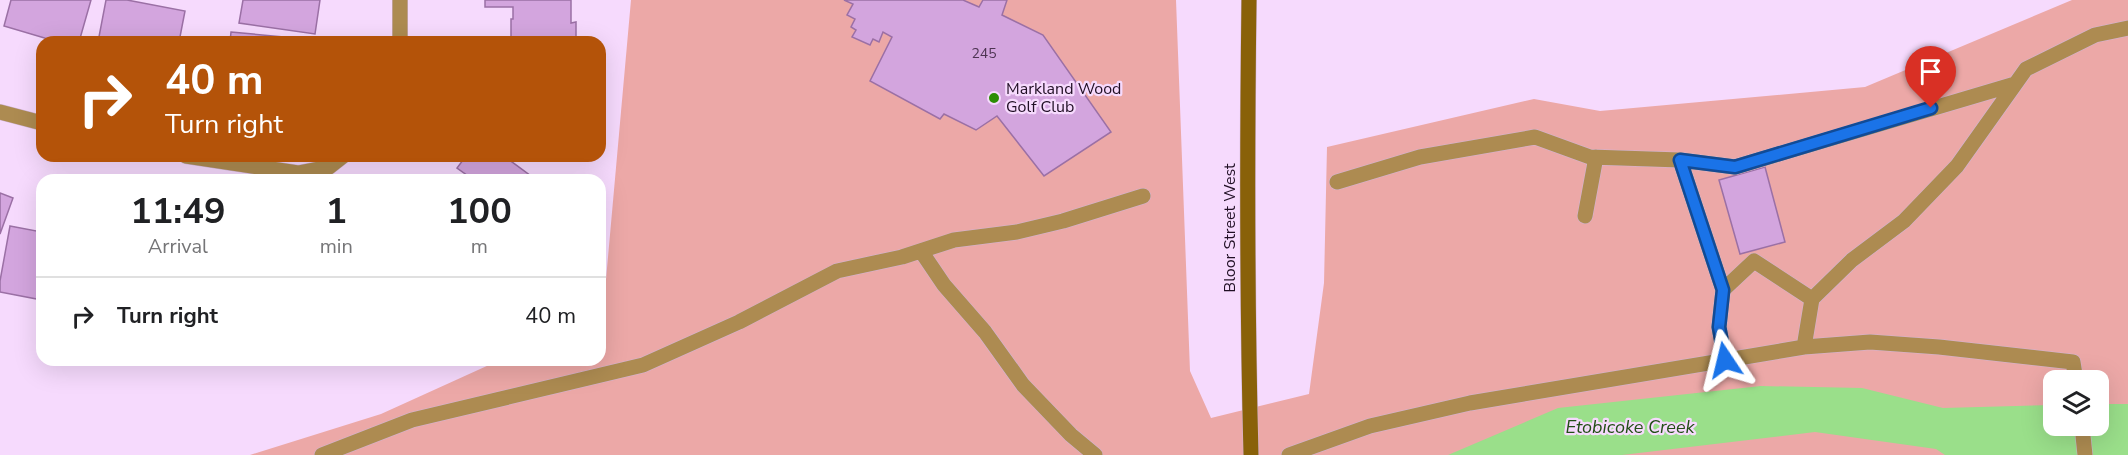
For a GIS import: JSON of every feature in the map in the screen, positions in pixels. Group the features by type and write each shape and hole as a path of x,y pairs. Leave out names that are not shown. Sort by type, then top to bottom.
{"main road":[{"name":"Bloor Street West","path":"1249,0 1247,127 1251,455"}],"street":[{"path":"400,0 400,36"},
{"path":"1804,347 1812,299 1852,260 1904,221 1957,166 2026,69 2095,35 2128,28"},
{"path":"1337,182 1420,157 1535,137 1590,157 1680,160 1735,167 2015,84"},
{"path":"0,112 36,121"},
{"path":"1585,216 1596,156"},
{"path":"1680,160 1723,290 1719,327 1725,360"},
{"path":"226,162 298,173 329,166 335,162"},
{"path":"322,455 412,420 643,365 739,322 837,271 902,257 954,240 1017,232 1063,221 1143,196"},
{"path":"921,251 944,285 985,332 1023,386 1071,435 1095,455"},
{"path":"1723,290 1754,261 1812,299"},
{"path":"1289,455 1370,426 1470,403 1804,347 1870,342 1940,347 2073,362 2074,370"},
{"path":"2083,436 2085,455"}],"shaded area":[{"name":"Markland Wood Golf Club","path":"631,0 1176,0 1190,371 1211,418 1309,394 1324,283 1327,147 1534,99 1600,111 1865,87 2072,0 2128,0 2128,455 250,455 381,414 487,366 606,366 606,279"}],"water":[{"name":"Etobicoke Creek","path":"1761,386 1862,388 1943,408 2043,405 2043,436 2109,436 2109,404 2128,404 2128,455 1945,455 1936,449 1815,432 1622,455 1448,455 1558,408"}],"building":[{"path":"11,0 91,0 81,36 38,36 4,26"},
{"path":"106,0 127,0 185,11 180,36 99,36"},
{"path":"243,0 320,0 315,34 239,23"},
{"path":"485,0 571,0 571,23 576,22 576,36 511,36 513,7 485,7"},
{"name":"Markland Wood Golf Club","path":"844,0 963,0 979,7 983,0 1007,0 1002,15 1043,35 1111,132 1044,176 997,116 976,130 944,114 940,119 870,81 892,37 883,32 879,42 873,39 870,45 852,37 856,30 851,27 855,19 847,15 853,4"},
{"path":"231,32 273,36 231,36"},
{"path":"462,162 512,162 528,174 465,174 457,168"},
{"path":"1765,167 1785,242 1740,254 1719,180"},
{"path":"0,193 13,198 0,234"},
{"path":"10,226 36,231 36,299 0,292"}],"place":[{"name":"Markland Wood Golf Club","path":"994,98"}],"route":[{"path":"1725,360 1719,327 1723,290 1680,160 1735,167 1931,108"}]}
